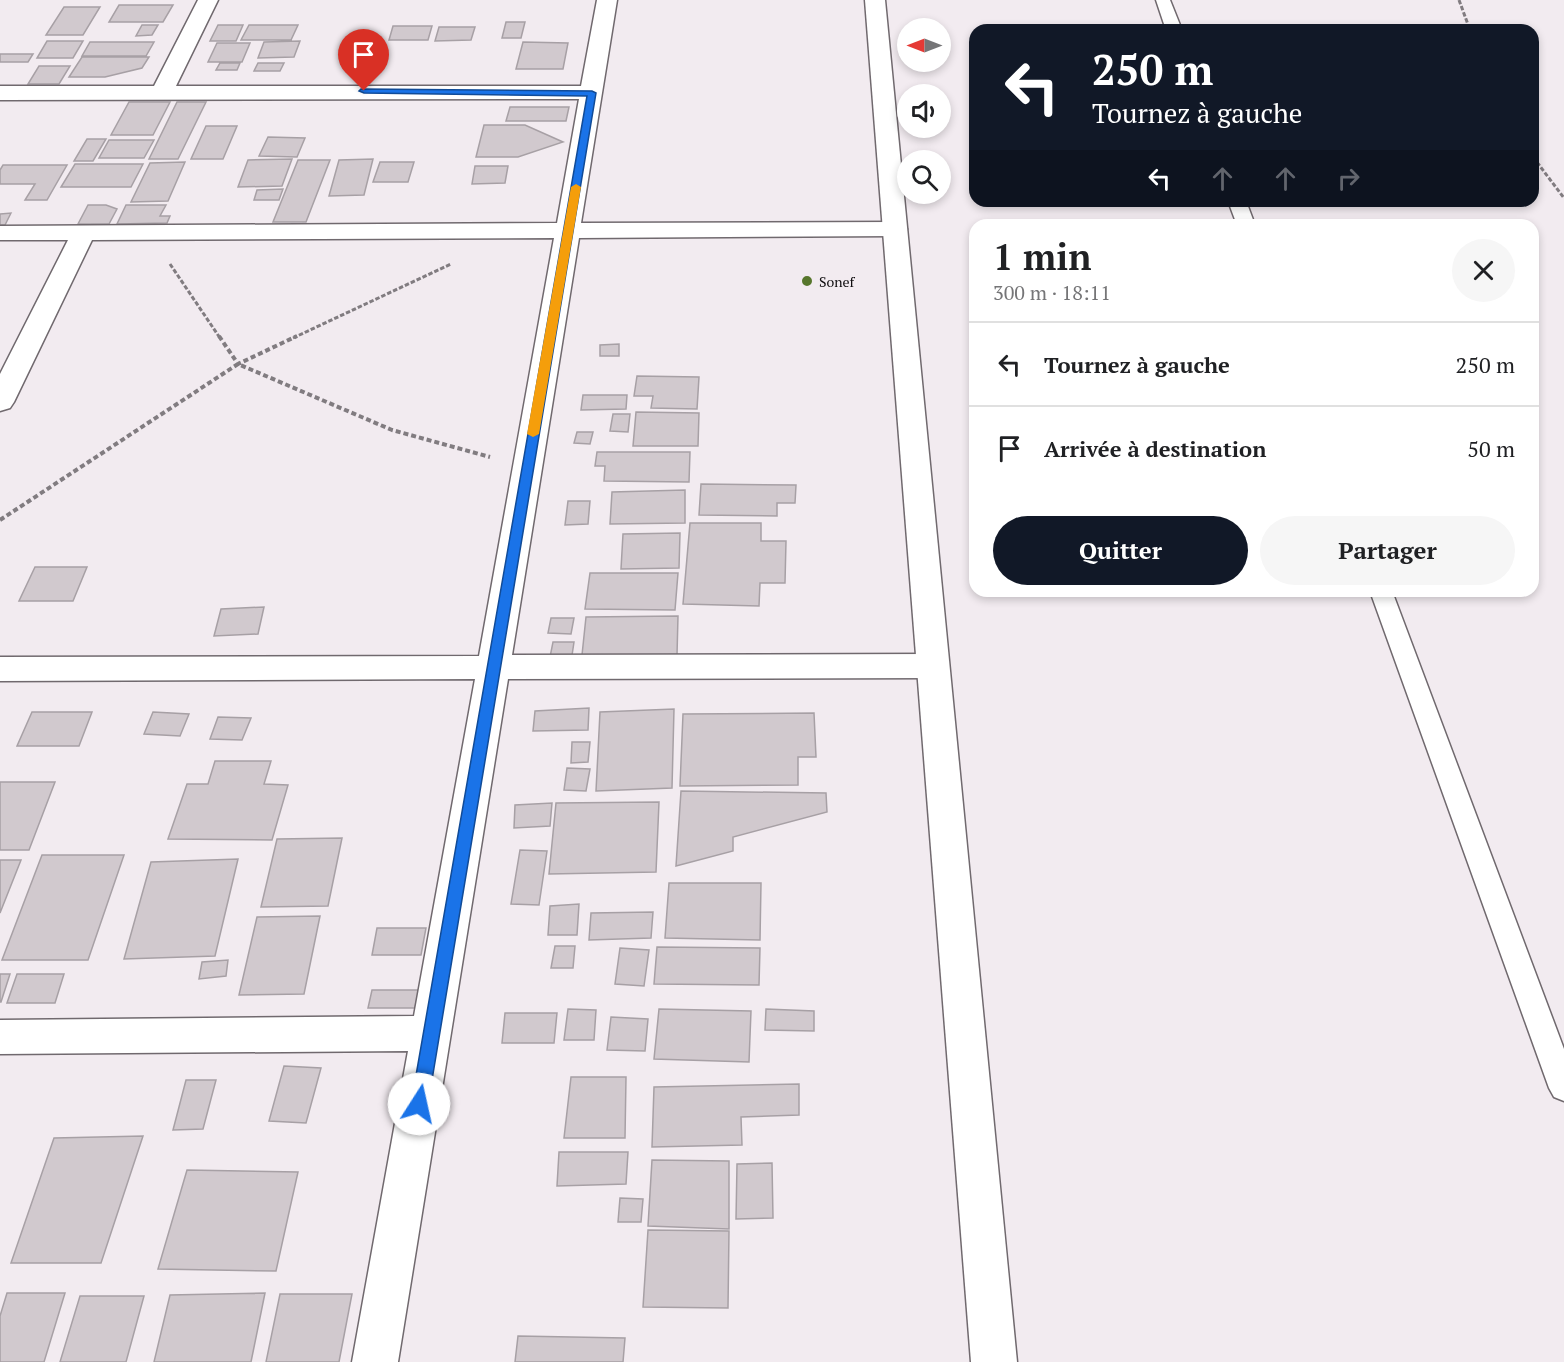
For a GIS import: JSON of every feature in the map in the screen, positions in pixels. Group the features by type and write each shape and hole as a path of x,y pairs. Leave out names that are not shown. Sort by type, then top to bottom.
{"street":[{"path":"162,93 208,0"},
{"path":"375,1362 607,0"},
{"path":"875,0 994,1362"},
{"path":"0,93 386,91 592,93"},
{"path":"0,233 895,229"},
{"path":"0,402 83,234"},
{"path":"0,669 933,666"},
{"path":"0,1036 432,1034"}],"lane":[{"path":"1163,0 1172,24"},
{"path":"1383,597 1564,1088"}],"path":[{"path":"1459,0 1468,24"},
{"path":"1539,165 1564,198"},
{"path":"150,233 238,364 392,430 528,468"},
{"path":"0,520 238,364 458,261"}],"building":[{"path":"119,5 173,5 163,22 109,22"},
{"path":"64,7 100,7 83,35 46,35"},
{"path":"506,22 525,22 521,38 502,38"},
{"path":"142,25 158,25 152,35 136,36"},
{"path":"218,25 243,25 236,41 210,41"},
{"path":"249,25 298,25 291,40 241,40"},
{"path":"393,26 432,26 428,40 389,40"},
{"path":"439,27 475,27 471,40 435,41"},
{"path":"47,41 83,41 73,58 37,58"},
{"path":"300,41 294,57 258,58 264,42"},
{"path":"90,42 154,42 146,56 82,56"},
{"path":"523,42 568,43 563,69 516,69"},
{"path":"217,43 250,43 242,62 208,62"},
{"path":"0,54 33,54 28,62 0,62"},
{"path":"82,57 149,57 142,68 105,77 69,77"},
{"path":"220,63 240,63 237,70 216,70"},
{"path":"258,63 284,63 280,71 254,71"},
{"path":"39,66 70,66 59,84 28,84"},
{"path":"129,102 170,102 153,135 111,135"},
{"path":"177,102 206,102 178,159 149,159"},
{"path":"510,107 569,107 566,121 506,121"},
{"path":"484,125 525,125 563,142 518,157 476,157"},
{"path":"206,126 237,126 223,159 191,159"},
{"path":"268,137 305,138 297,157 259,156"},
{"path":"87,139 106,139 93,161 74,161"},
{"path":"109,140 154,140 144,158 99,158"},
{"path":"292,159 282,186 238,187 248,160"},
{"path":"373,159 364,195 329,196 339,160"},
{"path":"298,160 330,160 306,222 273,222"},
{"path":"185,162 168,201 131,202 150,163"},
{"path":"380,162 414,162 408,182 373,182"},
{"path":"75,164 143,164 131,187 61,187"},
{"path":"3,165 67,165 47,200 25,200 35,184 0,184 0,170"},
{"path":"475,166 508,166 505,183 472,184"},
{"path":"283,189 279,200 254,200 257,190"},
{"path":"88,205 106,205 117,209 109,224 78,224"},
{"path":"126,205 166,205 160,216 170,216 167,223 117,224"},
{"path":"11,213 5,225 0,225 0,214"},
{"path":"619,344 619,356 600,356 600,345"},
{"path":"637,376 699,377 697,409 651,408 653,396 634,396"},
{"path":"583,395 627,395 626,409 581,410"},
{"path":"636,412 699,413 698,446 633,446"},
{"path":"613,414 630,414 628,432 610,431"},
{"path":"577,432 593,432 590,444 574,443"},
{"path":"597,452 690,452 689,482 604,481 605,466 595,466"},
{"path":"701,484 796,485 795,503 777,503 777,516 699,515"},
{"path":"685,490 685,523 610,524 612,492"},
{"path":"568,501 590,501 588,524 565,525"},
{"path":"690,523 761,523 761,541 786,541 785,583 760,583 759,606 683,604"},
{"path":"680,533 679,568 621,569 623,534"},
{"path":"35,567 87,567 73,601 19,601"},
{"path":"590,573 678,573 675,610 585,609"},
{"path":"264,607 258,634 214,636 221,609"},
{"path":"678,616 677,655 582,655 586,617"},
{"path":"551,618 574,618 571,634 548,633"},
{"path":"553,642 574,642 571,662 549,662"},
{"path":"589,708 588,730 533,731 535,711"},
{"path":"674,709 672,788 596,791 600,712"},
{"path":"32,712 92,712 79,746 17,746"},
{"path":"153,712 189,714 180,736 144,734"},
{"path":"814,713 816,757 798,757 798,785 680,786 683,714"},
{"path":"218,717 251,718 242,740 210,739"},
{"path":"572,742 590,742 588,762 571,763"},
{"path":"215,761 271,761 264,784 288,785 272,840 168,839 187,784 208,784"},
{"path":"567,768 590,769 586,791 564,790"},
{"path":"0,782 55,782 29,850 0,850"},
{"path":"681,791 826,793 827,812 733,837 733,851 676,866"},
{"path":"659,802 656,872 549,874 556,803"},
{"path":"552,803 550,826 514,828 515,805"},
{"path":"342,838 328,906 261,907 277,839"},
{"path":"520,850 547,851 539,905 511,904"},
{"path":"42,855 124,855 88,960 2,960"},
{"path":"238,859 215,956 124,959 151,862"},
{"path":"0,860 21,860 0,913"},
{"path":"669,883 761,883 760,940 665,938"},
{"path":"579,904 577,935 548,935 550,906"},
{"path":"653,912 651,938 589,940 591,913"},
{"path":"320,916 304,994 239,995 257,917"},
{"path":"377,928 426,928 421,955 372,955"},
{"path":"555,946 575,946 573,968 551,968"},
{"path":"657,947 760,948 759,985 654,984"},
{"path":"620,948 649,950 644,986 615,984"},
{"path":"228,960 226,976 199,979 202,962"},
{"path":"0,974 10,974 1,1002 0,1002"},
{"path":"17,974 64,974 55,1003 7,1003"},
{"path":"372,990 419,990 415,1008 368,1008"},
{"path":"568,1009 596,1010 594,1040 564,1040"},
{"path":"659,1009 751,1011 749,1062 654,1059"},
{"path":"766,1009 814,1011 814,1031 765,1030"},
{"path":"505,1013 557,1013 554,1043 502,1043"},
{"path":"611,1017 648,1019 645,1051 607,1050"},
{"path":"284,1066 321,1068 306,1123 269,1121"},
{"path":"571,1077 626,1077 625,1138 564,1138"},
{"path":"186,1080 216,1080 203,1129 173,1130"},
{"path":"799,1084 799,1115 741,1117 742,1145 652,1147 654,1087"},
{"path":"143,1136 101,1263 11,1263 54,1138"},
{"path":"559,1152 628,1152 626,1184 557,1186"},
{"path":"652,1160 729,1161 729,1229 648,1226"},
{"path":"772,1163 773,1218 736,1219 737,1164"},
{"path":"187,1170 298,1172 276,1271 158,1269"},
{"path":"620,1198 643,1199 641,1222 618,1222"},
{"path":"648,1230 729,1231 728,1308 643,1307"},
{"path":"7,1293 65,1293 44,1362 0,1362 0,1316"},
{"path":"265,1293 251,1362 154,1362 170,1295"},
{"path":"280,1294 352,1294 339,1362 266,1362"},
{"path":"80,1296 144,1296 126,1362 60,1362"},
{"path":"518,1336 625,1338 623,1362 515,1362"}],"slow traffic":[{"path":"533,434 576,187"}],"place":[{"name":"Sonef","path":"807,281"}],"route":[{"path":"364,91 592,93 419,1104"}]}
